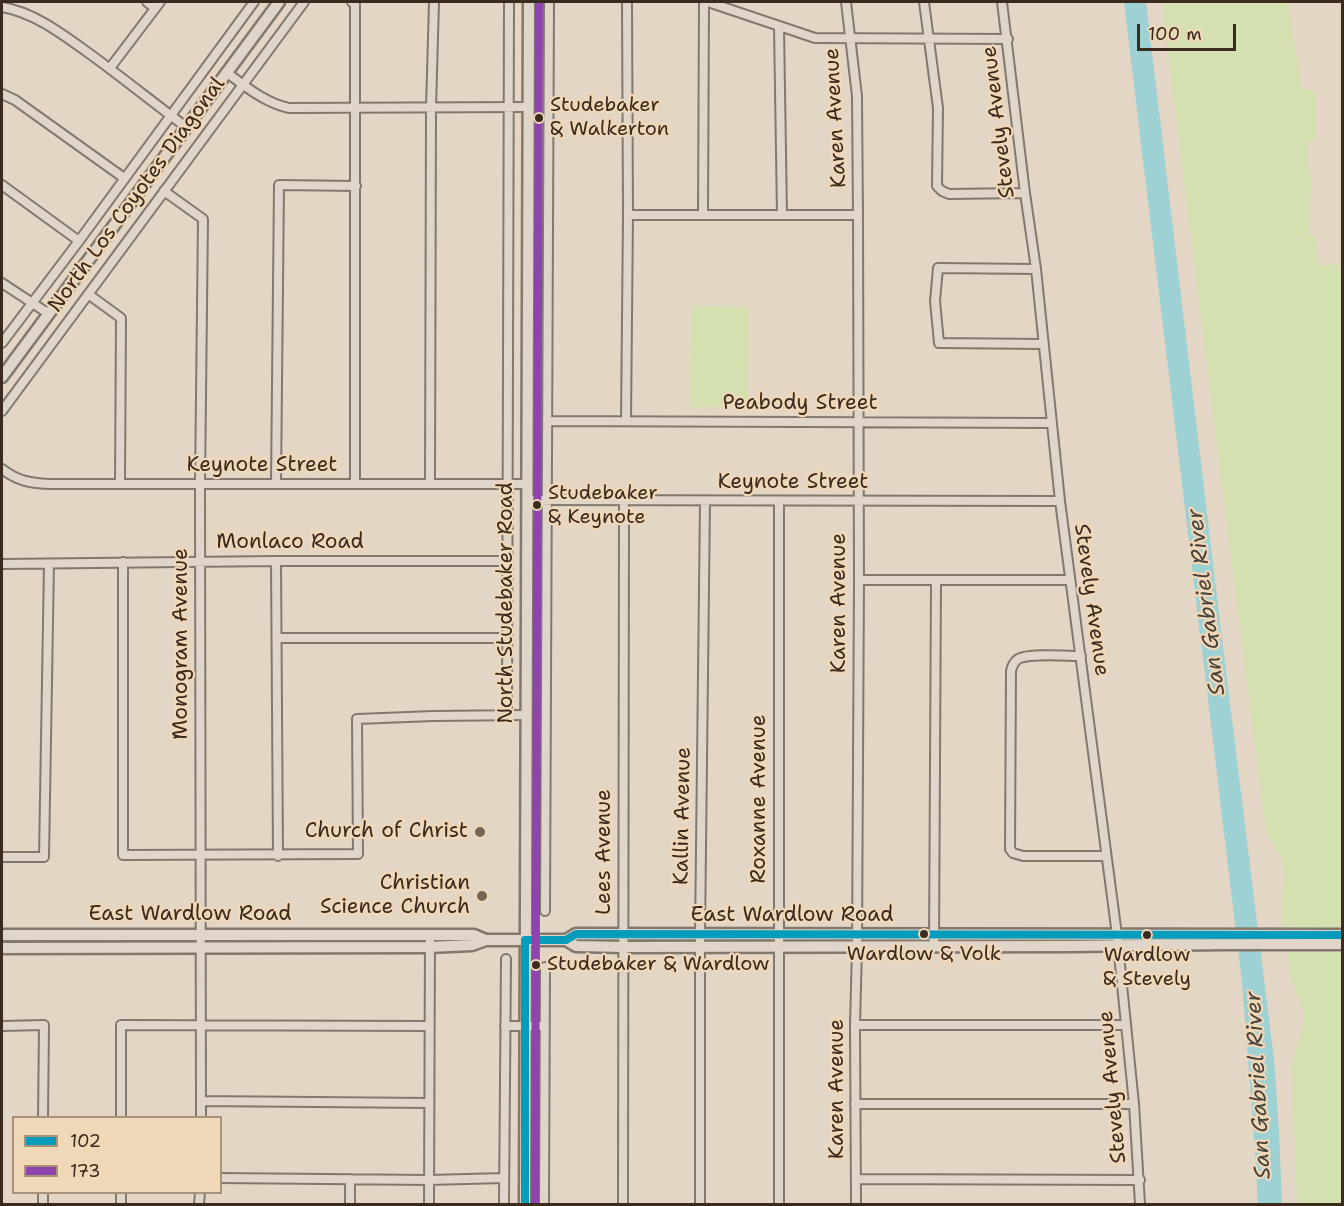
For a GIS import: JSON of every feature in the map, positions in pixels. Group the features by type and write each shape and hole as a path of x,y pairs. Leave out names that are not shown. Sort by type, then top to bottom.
{"main road":[{"name":"North Los Coyotes Diagonal","path":"2,377 279,2"},
{"name":"North Studebaker Road","path":"525,1204 529,2"},
{"name":"East Wardlow Road","path":"2,948 429,947 472,945 486,940 566,940 576,934 700,935 778,941 1225,940 1294,939 1342,935"},
{"name":"East Wardlow Road","path":"2,935 474,935 486,940"},
{"name":"East Wardlow Road","path":"1294,939 1342,944"},
{"name":"East Wardlow Road","path":"566,940 576,946 624,947 700,947 778,941"}],"street":[{"path":"110,69 157,5 147,2"},
{"name":"North Los Coyotes Diagonal","path":"2,344 254,2"},
{"name":"North Los Coyotes Diagonal","path":"2,411 303,2"},
{"path":"352,2 355,4 356,108 355,484"},
{"path":"430,484 431,108 434,2"},
{"name":"North Studebaker Road","path":"507,716 510,2"},
{"name":"North Studebaker Road","path":"545,911 549,2"},
{"path":"626,421 627,2"},
{"path":"703,215 706,2 815,38 1008,39"},
{"name":"Karen Avenue","path":"846,2 857,96 858,215 856,1204"},
{"path":"924,2 938,108 937,186 949,194 1025,193"},
{"name":"Stevely Avenue","path":"1002,2 1036,269 1060,501 1118,940 1134,1104 1140,1204"},
{"path":"2,7 14,9 52,27 186,127"},
{"path":"779,27 782,215"},
{"path":"226,72 276,105 289,108 528,107"},
{"path":"2,94 15,100 124,178"},
{"path":"2,184 79,241"},
{"path":"276,484 279,185 356,186"},
{"name":"Monogram Avenue","path":"164,191 203,219 200,484 201,1116"},
{"path":"628,216 858,215"},
{"path":"1036,269 939,268 935,301 939,343 1044,344"},
{"path":"2,282 49,314"},
{"path":"88,294 121,318 120,484"},
{"name":"Peabody Street","path":"547,421 1052,423"},
{"name":"Keynote Street","path":"2,469 29,483 49,484 526,484"},
{"name":"Keynote Street","path":"526,500 1060,501"},
{"name":"Lees Avenue","path":"623,1204 624,501"},
{"name":"Kallin Avenue","path":"700,1204 700,935 705,501"},
{"name":"Roxanne Avenue","path":"779,501 779,1204"},
{"path":"276,561 278,856"},
{"name":"Monlaco Road","path":"2,564 507,561"},
{"path":"123,562 123,855 358,854 357,719 526,716"},
{"path":"2,857 44,857 49,564"},
{"path":"859,580 1070,580"},
{"path":"934,941 936,580"},
{"path":"277,638 507,638"},
{"path":"1080,657 1029,656 1016,661 1013,665 1011,671 1010,849 1013,853 1023,856 1106,856"},
{"path":"429,935 429,1204"},
{"path":"504,1204 506,958"},
{"path":"544,1204 545,967"},
{"path":"2,1026 44,1025 44,1116"},
{"path":"121,1116 121,1025 429,1026"},
{"path":"855,1025 1126,1025"},
{"path":"505,1026 545,1026"},
{"path":"201,1101 429,1103"},
{"path":"855,1104 1134,1104"},
{"path":"222,1178 429,1180 504,1178"},
{"path":"350,1179 350,1204"},
{"path":"856,1179 1140,1180"}],"green space":[{"path":"1162,2 1288,2 1302,89 1315,90 1315,142 1307,143 1307,160 1311,175 1310,234 1317,241 1319,265 1342,265 1342,927 1283,927 1281,903 1285,877 1281,857 1266,832"},
{"path":"691,306 749,307 748,407 690,407"},
{"path":"1287,952 1342,952 1342,1204 1297,1204 1292,1066 1304,1023 1303,1008 1290,976"}],"water":[{"name":"San Gabriel River","path":"1124,2 1146,2 1274,1059 1282,1204 1258,1204 1242,982"}],"transit line":[{"name":"173","path":"535,1204 539,2"},
{"name":"102","path":"525,1204 525,940 566,940 576,934 1342,935"}],"place":[{"name":"Studebaker & Walkerton","path":"539,118"},
{"name":"Studebaker & Keynote","path":"537,505"},
{"name":"Church of Christ","path":"480,832"},
{"name":"Christian Science Church","path":"482,896"},
{"name":"Wardlow & Volk","path":"924,934"},
{"name":"Wardlow & Stevely","path":"1147,935"},
{"name":"Studebaker & Wardlow","path":"536,965"}]}
